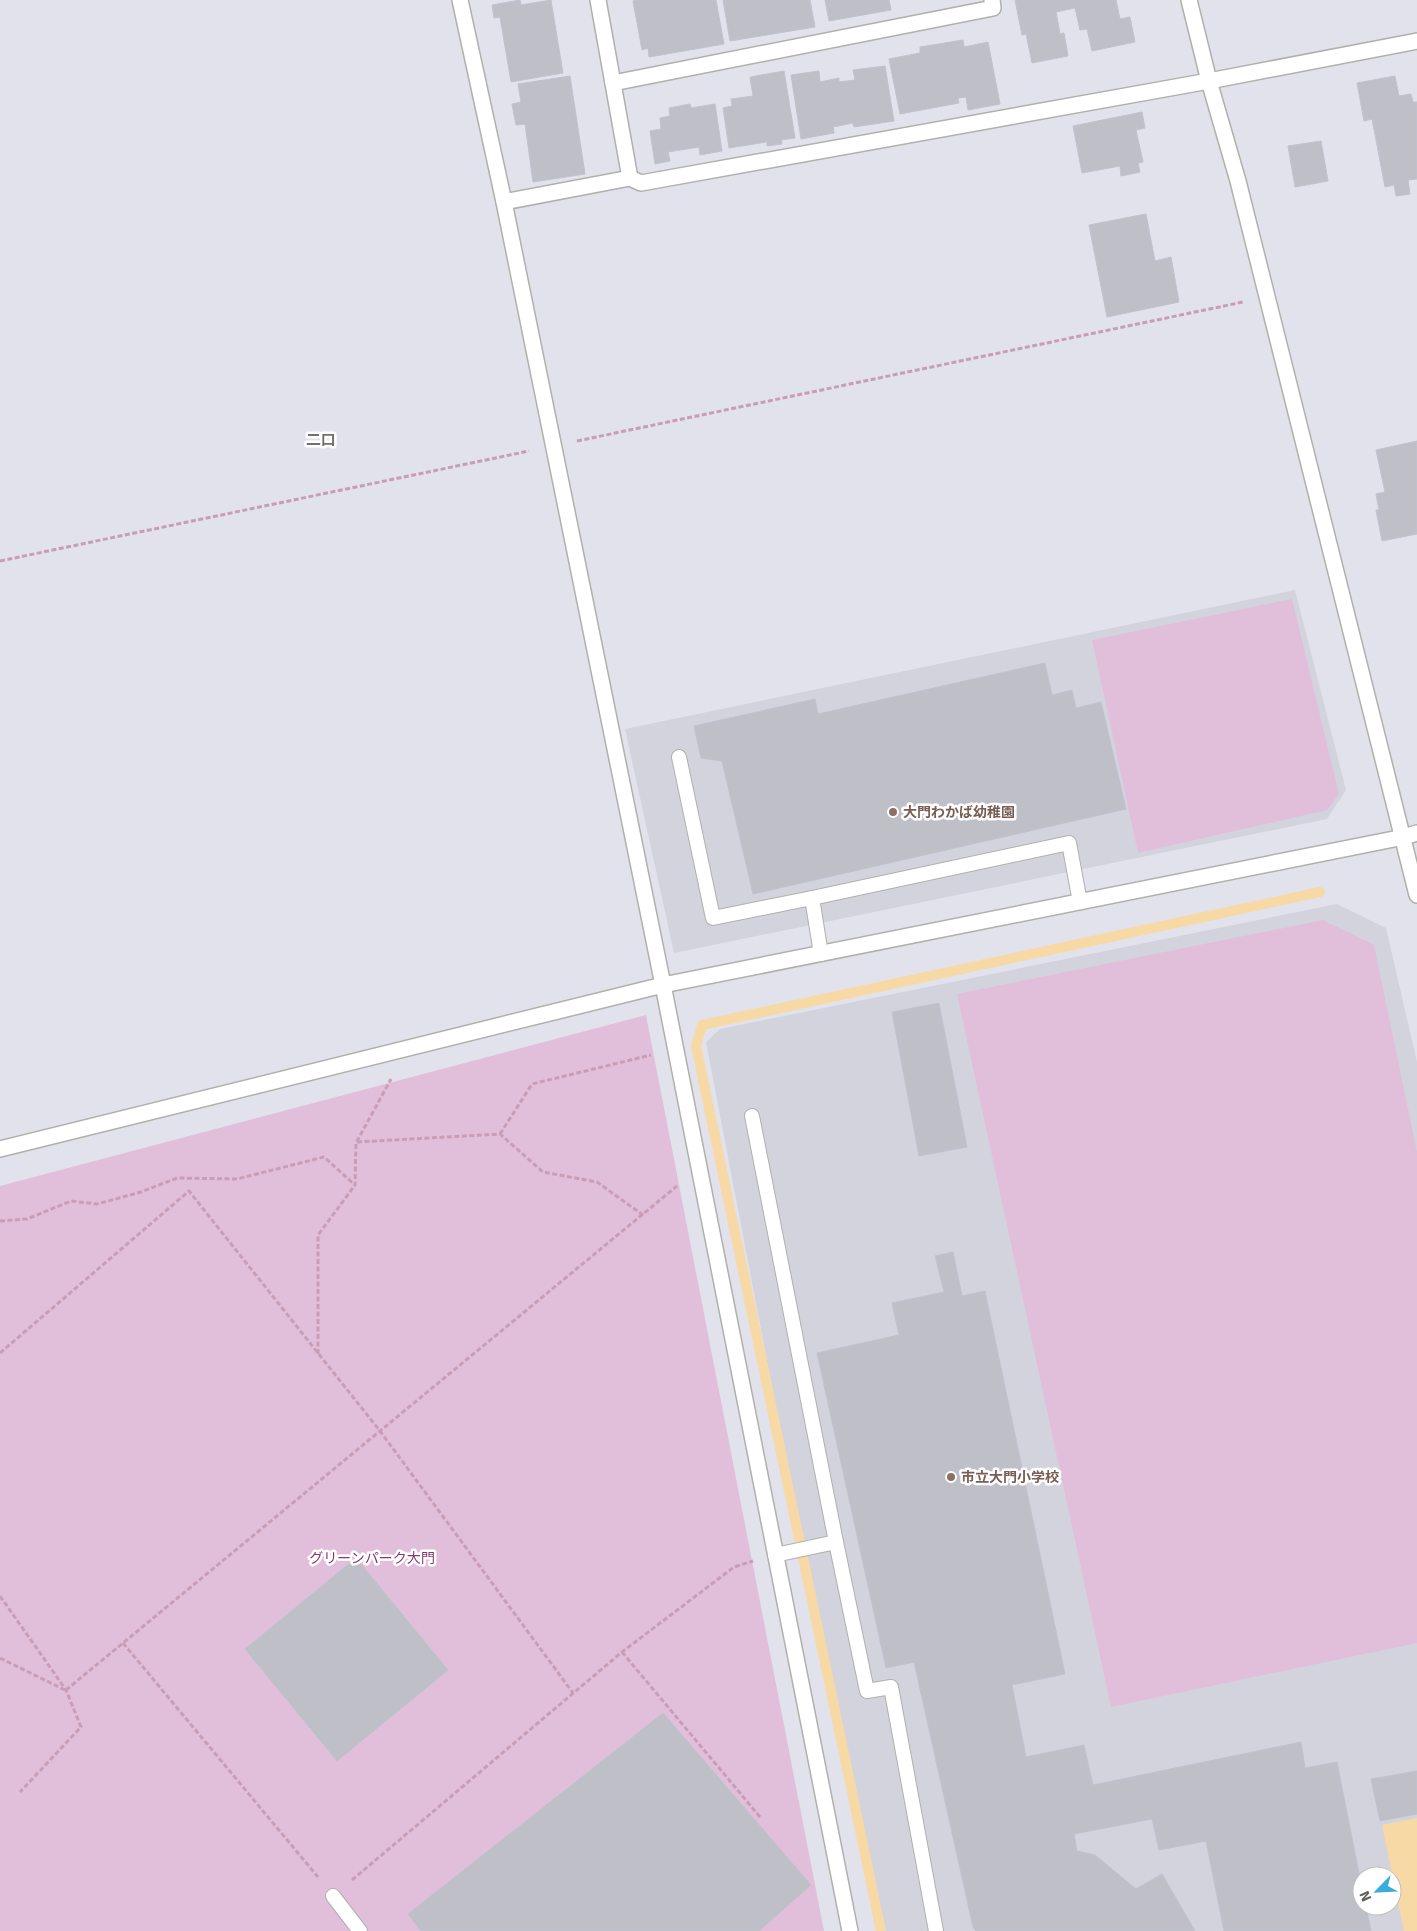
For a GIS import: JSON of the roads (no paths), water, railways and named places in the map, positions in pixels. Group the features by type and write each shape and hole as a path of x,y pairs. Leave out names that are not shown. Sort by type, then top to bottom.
{"street":[{"path":"460,0 504,202 663,985 850,1931"},
{"path":"598,0 630,178"},
{"path":"613,83 993,8 992,0"},
{"path":"1189,0 1209,81 1238,180 1266,297 1410,835 1417,895"},
{"path":"504,202 630,178 640,183 1209,81 1417,41"},
{"path":"0,1149 663,985 1410,835"}],"lane":[{"path":"678,757 713,918 1069,843 1080,902"},
{"path":"812,898 821,954"},
{"path":"752,1116 867,1691 892,1687 936,1931"},
{"path":"775,1555 836,1542"},
{"path":"333,1896 360,1931"}],"waterway":[{"path":"881,1931 696,1046 702,1025 1320,892"}],"place":[{"name":"大門わかば幼稚園","path":"893,812"},
{"name":"市立大門小学校","path":"951,1477"}],"district":[{"name":"二口","path":"321,440"}],"park label":[{"name":"グリーンパーク大門","path":"372,1558"}]}
